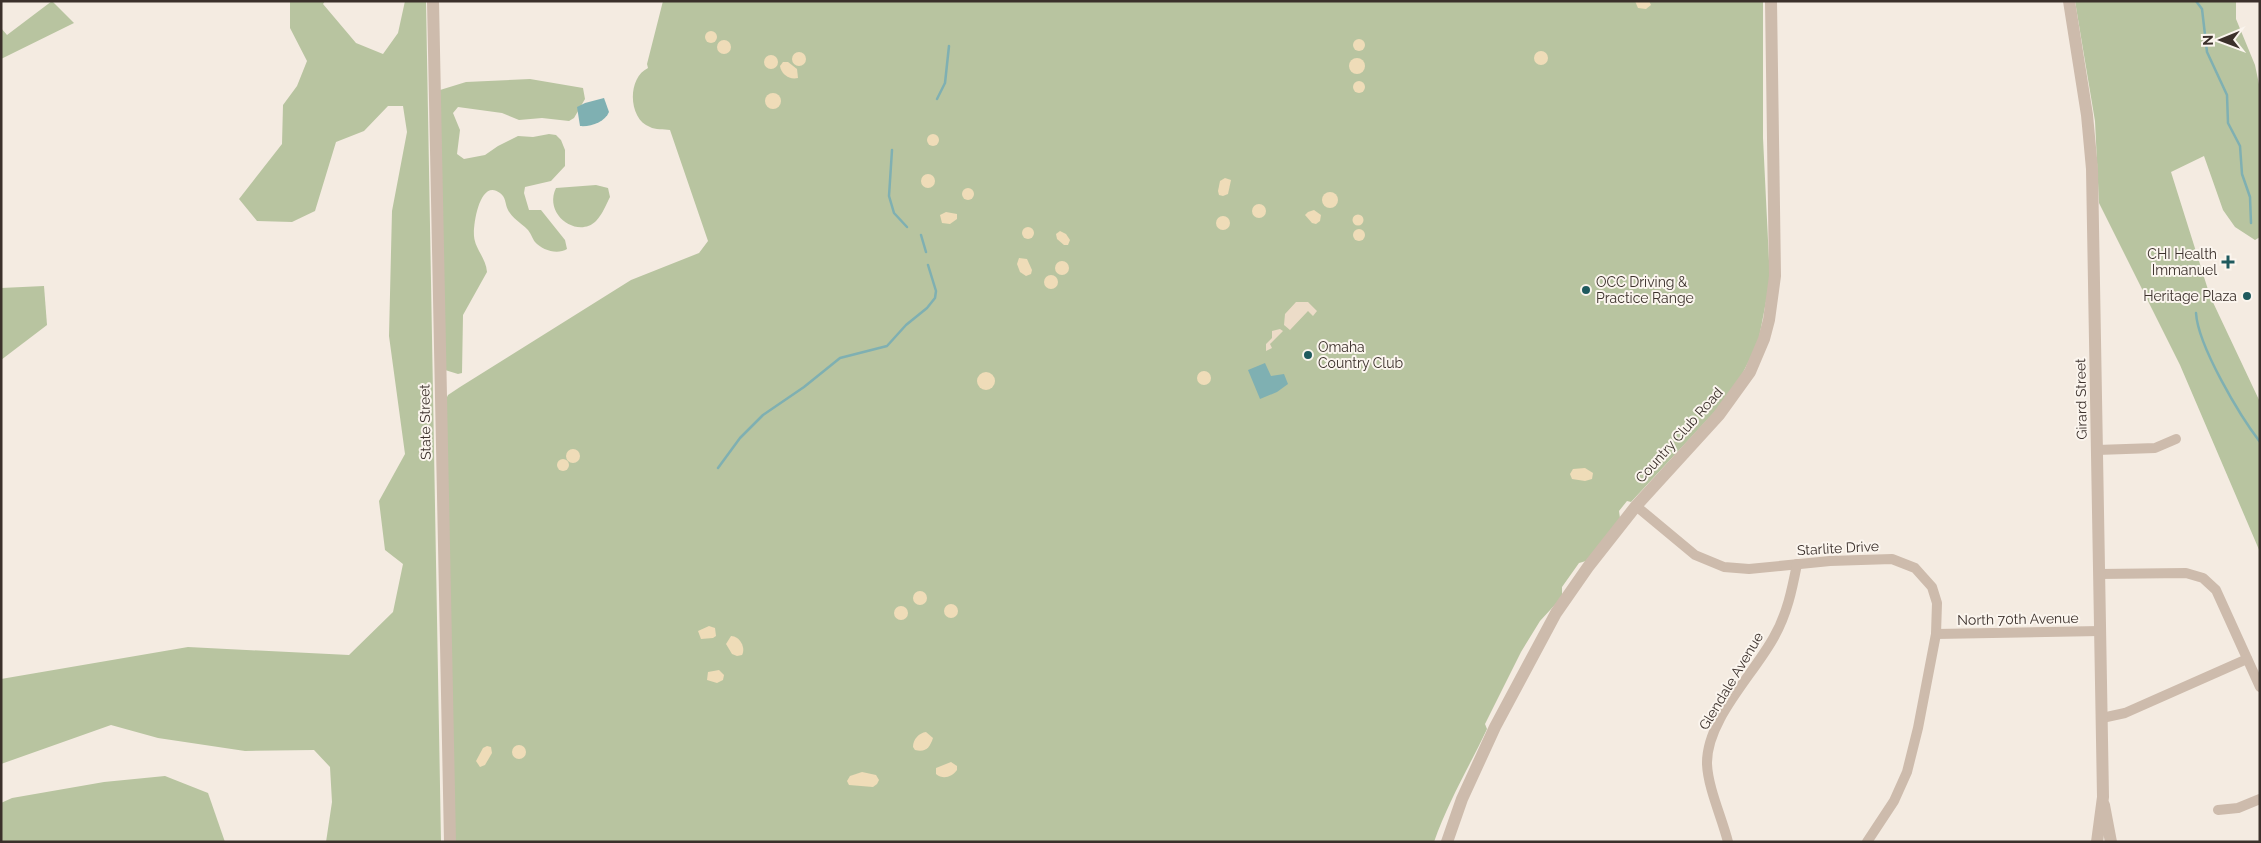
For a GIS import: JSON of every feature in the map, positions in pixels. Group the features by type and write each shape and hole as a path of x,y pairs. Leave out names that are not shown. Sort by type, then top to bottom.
{"street":[{"name":"State Street","path":"433,1 450,842"},
{"name":"Country Club Road","path":"1447,842 1462,798 1491,736 1545,632 1578,580 1636,506 1735,394 1758,356 1770,320 1776,258 1771,1"},
{"name":"Girard Street","path":"2069,1 2090,144 2098,450 2103,797 2097,842"},
{"path":"2098,450 2155,448 2176,439"},
{"name":"Starlite Drive","path":"1636,506 1695,555 1724,567 1749,569 1882,559 1909,564 1921,573 1932,587 1937,603 1936,634 1918,728 1907,772 1894,801 1867,842"},
{"name":"Glendale Avenue","path":"1728,842 1707,766 1709,748 1720,721 1782,622 1791,596 1797,564"},
{"path":"2099,574 2196,575 2211,584 2216,590 2260,687"},
{"name":"North 70th Avenue","path":"1936,634 2100,631"},
{"path":"2102,718 2125,713 2247,659"},
{"name":"Girard Street","path":"2103,797 2111,842"},
{"path":"2218,810 2238,808 2260,799"}],"green space":[{"path":"52,1 74,23 1,59 1,28 7,35"},
{"path":"290,1 325,1 323,4 356,43 383,54 398,33 405,1 426,1 441,842 326,842 332,802 330,767 314,750 245,751 158,738 111,725 1,764 1,679 188,647 349,655 393,612 403,564 385,550 379,501 405,454 389,336 392,211 407,132 403,106 388,106 364,131 336,142 315,211 292,222 257,221 239,199 282,144 283,105 297,86 307,61 290,28"},
{"name":"Omaha Country Club","path":"663,1 1763,1 1763,138 1770,281 1758,343 1733,392 1631,502 1627,501 1619,511 1620,518 1586,561 1579,563 1562,587 1562,597 1540,621 1521,652 1485,724 1487,729 1452,799 1434,842 455,842 445,401 448,395 460,387 631,280 699,253 708,241 670,130 654,129 643,123 637,116 634,107 633,98 636,80 648,68 647,64"},
{"path":"2075,1 2236,1 2236,19 2255,65 2260,89 2260,237 2255,240 2235,227 2223,210 2204,156 2171,172 2210,296 2260,402 2260,552 2180,365 2099,203 2095,121"},
{"path":"530,79 583,88 585,99 574,118 569,121 542,118 519,120 502,113 458,107 453,113 460,130 457,154 464,159 485,155 518,136 556,135 561,140 565,150 565,166 551,181 525,187 524,193 529,210 541,210 565,240 567,249 554,252 538,245 528,231 510,213 502,195 493,190 487,192 479,204 474,236 476,245 485,262 487,272 463,315 462,373 458,374 445,370 440,90 466,82"},
{"path":"596,185 608,188 610,197 596,221 589,226 572,226 558,215 554,207 553,198 556,188"},
{"path":"44,286 47,325 1,360 1,288"},
{"path":"165,776 208,793 225,842 1,842 1,803 12,798 104,782"}],"sand":[{"path":"1635,1 1649,1 1651,5 1646,9 1638,8"},
{"path":"709,31 713,31 717,37 713,43 709,43 705,39 705,35"},
{"path":"1361,39 1364,40 1364,50 1357,51 1354,50 1353,43 1354,40"},
{"path":"721,40 727,40 731,47 727,54 721,54 717,50 717,44"},
{"path":"1541,51 1546,53 1548,58 1546,63 1541,65 1536,63 1534,58 1536,53"},
{"path":"799,52 804,54 806,59 804,64 799,66 794,64 792,59 794,54"},
{"path":"771,55 776,57 778,62 776,67 771,69 766,67 764,62 766,57"},
{"path":"1357,58 1363,60 1365,66 1363,72 1357,74 1351,72 1349,66 1351,60"},
{"path":"783,62 788,62 797,69 798,78 792,78 784,74 780,66"},
{"path":"1357,81 1361,81 1365,87 1361,93 1357,93 1353,89 1353,85"},
{"path":"773,93 781,101 773,109 765,101"},
{"path":"931,134 935,134 939,140 935,146 931,146 927,142 927,138"},
{"path":"928,174 933,176 935,181 933,186 928,188 923,186 921,181 923,176"},
{"path":"1225,178 1231,180 1228,194 1223,196 1219,195 1218,191 1220,181"},
{"path":"966,188 970,188 974,194 970,200 966,200 962,196 962,192"},
{"path":"1330,192 1338,200 1330,208 1322,200"},
{"path":"1256,204 1262,204 1266,211 1262,218 1256,218 1252,214 1252,208"},
{"path":"1314,210 1321,215 1320,221 1316,224 1312,223 1305,215"},
{"path":"946,212 957,214 957,219 950,224 942,223 940,215"},
{"path":"1358,214 1364,220 1358,226 1352,220"},
{"path":"1223,216 1228,218 1230,223 1228,228 1223,230 1218,228 1216,223 1218,218"},
{"path":"1026,227 1030,227 1034,233 1030,239 1026,239 1022,235 1022,231"},
{"path":"1357,229 1361,229 1365,235 1361,241 1357,241 1353,237 1353,233"},
{"path":"1060,231 1066,234 1070,240 1068,245 1064,245 1057,239 1056,234"},
{"path":"1019,258 1027,259 1032,270 1031,274 1026,276 1020,272 1017,264"},
{"path":"1059,261 1065,261 1069,268 1065,275 1059,275 1055,271 1055,265"},
{"path":"1048,275 1054,275 1058,282 1054,289 1048,289 1044,285 1044,279"},
{"path":"1204,371 1209,373 1211,378 1209,383 1204,385 1199,383 1197,378 1199,373"},
{"path":"986,372 992,375 995,381 992,387 986,390 980,387 977,381 980,375"},
{"path":"573,449 578,451 580,456 578,461 573,463 568,461 566,456 568,451"},
{"path":"563,459 569,465 563,471 557,465"},
{"path":"1585,468 1593,473 1592,479 1585,481 1572,479 1570,474 1573,469"},
{"path":"920,591 925,593 927,598 925,603 920,605 915,603 913,598 915,593"},
{"path":"948,604 954,604 958,611 954,618 948,618 944,614 944,608"},
{"path":"898,606 904,606 908,613 904,620 898,620 894,616 894,610"},
{"path":"709,626 715,628 716,636 701,639 698,631"},
{"path":"731,636 737,638 741,643 742,655 732,654 726,644"},
{"path":"719,670 724,675 723,680 717,683 707,680 708,672"},
{"path":"926,732 933,738 930,744 925,750 915,750 913,744 915,739"},
{"path":"516,745 522,745 526,752 522,759 516,759 512,755 512,749"},
{"path":"491,747 492,753 485,765 480,767 476,761 483,748"},
{"path":"951,762 957,766 957,770 953,774 944,777 936,774 936,768"},
{"path":"862,772 876,775 879,780 877,784 873,787 849,785 847,781 850,776"}],"shaded area":[{"path":"1296,302 1308,302 1317,311 1313,316 1308,311 1290,330 1284,325 1285,314"},
{"path":"1280,329 1283,331 1270,344 1272,348 1266,351 1266,344 1272,338 1272,331"}],"water":[{"path":"604,98 609,112 607,116 589,126 580,126 577,107"},
{"path":"1265,363 1271,376 1284,374 1288,384 1277,392 1260,399 1248,370"}],"waterway":[{"path":"2196,1 2202,9 2207,52 2227,95 2228,123 2240,146 2242,174 2250,197 2251,223"},
{"path":"937,99 945,83 949,46"},
{"path":"892,150 889,196 894,213 907,227"},
{"path":"921,235 926,252"},
{"path":"718,468 740,438 763,415 804,387 840,358 887,346 906,325 927,308 935,298 936,291 928,265"},
{"path":"2196,313 2204,343 2221,380 2260,442"}],"place":[{"name":"CHI Health Immanuel","path":"2228,262"},
{"name":"OCC Driving & Practice Range","path":"1586,290"},
{"name":"Heritage Plaza","path":"2247,296"},
{"name":"Omaha Country Club","path":"1308,355"}]}
